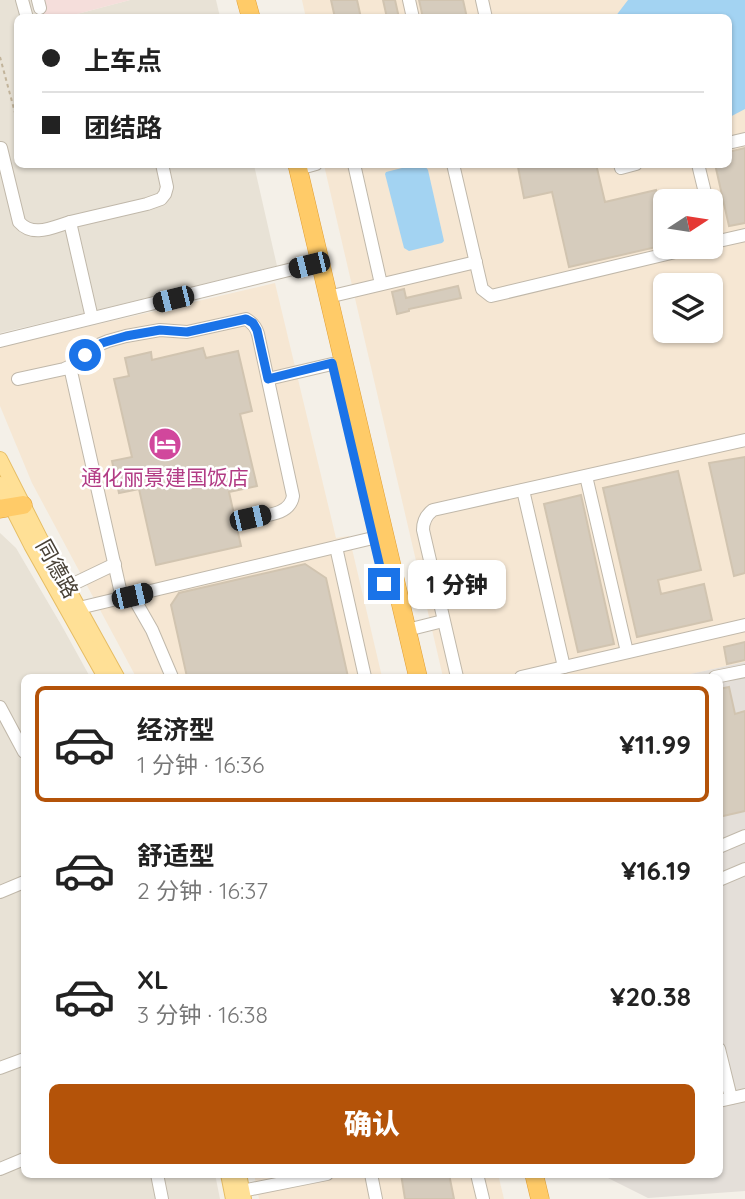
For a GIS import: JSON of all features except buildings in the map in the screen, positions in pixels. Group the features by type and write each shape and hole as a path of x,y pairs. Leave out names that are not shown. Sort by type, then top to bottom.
{"highway":[{"path":"293,168 309,265 405,674"},
{"path":"294,168 328,297 417,674"},
{"path":"524,1178 528,1199"},
{"path":"535,1178 540,1199"}],"main road":[{"name":"同德路","path":"0,459 11,508 67,587 115,674"},
{"name":"同德路","path":"0,484 102,674"},
{"path":"230,1178 240,1196"},
{"path":"239,1178 240,1196"}],"street":[{"path":"1,148 4,174 19,222 37,231 161,199 167,187 163,168"},
{"path":"355,168 381,284"},
{"path":"454,168 482,289 488,295 494,296 653,257"},
{"path":"699,168 704,189"},
{"path":"70,222 92,318"},
{"path":"723,240 745,235"},
{"path":"328,297 476,262"},
{"path":"0,341 309,265"},
{"path":"18,379 70,367 96,346 134,334 160,330 187,332 246,319 253,323 257,330 293,496 290,505 284,510 250,518"},
{"path":"268,379 332,363"},
{"path":"70,367 115,564 127,597 152,630 171,674"},
{"path":"456,674 424,530 426,517 433,510 745,440"},
{"path":"586,476 627,652"},
{"path":"523,490 565,667"},
{"path":"79,608 373,538"},
{"path":"336,547 364,674"},
{"path":"67,587 115,564"},
{"path":"407,630 443,621"},
{"path":"534,674 745,625"},
{"path":"723,675 745,671"},
{"path":"0,707 21,746"},
{"path":"723,845 745,836"},
{"path":"723,878 745,869"},
{"path":"0,892 21,883"},
{"path":"0,1068 21,1060"},
{"path":"725,1100 745,1095"},
{"path":"0,1168 21,1160"},
{"path":"158,1178 162,1199"},
{"path":"240,1196 311,1178"},
{"path":"372,1178 376,1199"},
{"path":"478,1178 483,1199"}],"path":[{"path":"0,57 14,109"}],"shaded area":[{"path":"0,0 34,0 38,14 14,14 14,168 255,168 277,266 0,333"},
{"path":"34,0 130,0 77,14 38,14"},
{"path":"130,0 216,0 219,14 77,14"},
{"path":"302,0 745,0 745,662 691,674 442,674 325,168 732,168 732,14 305,14"},
{"name":"通化丽景建国饭店","path":"275,283 336,538 349,536 381,674 134,674 32,483 0,406 0,347"},
{"path":"0,533 16,548 88,674 21,674 21,1178 216,1178 220,1199 0,1199"},
{"path":"745,662 745,1191 648,1198 608,1178 723,1178 723,674 691,674"},
{"path":"255,1178 499,1178 504,1199 259,1199"}],"water":[{"path":"628,0 745,0 745,109 732,116 732,14 617,14"},
{"path":"402,168 426,168 444,241 442,243 409,251 404,248 386,172"}],"place":[{"name":"通化丽景建国饭店","path":"165,444"}],"route":[{"path":"85,355 102,343 126,336 160,330 187,332 246,319 253,323 257,330 268,379 332,363 384,584"}]}
